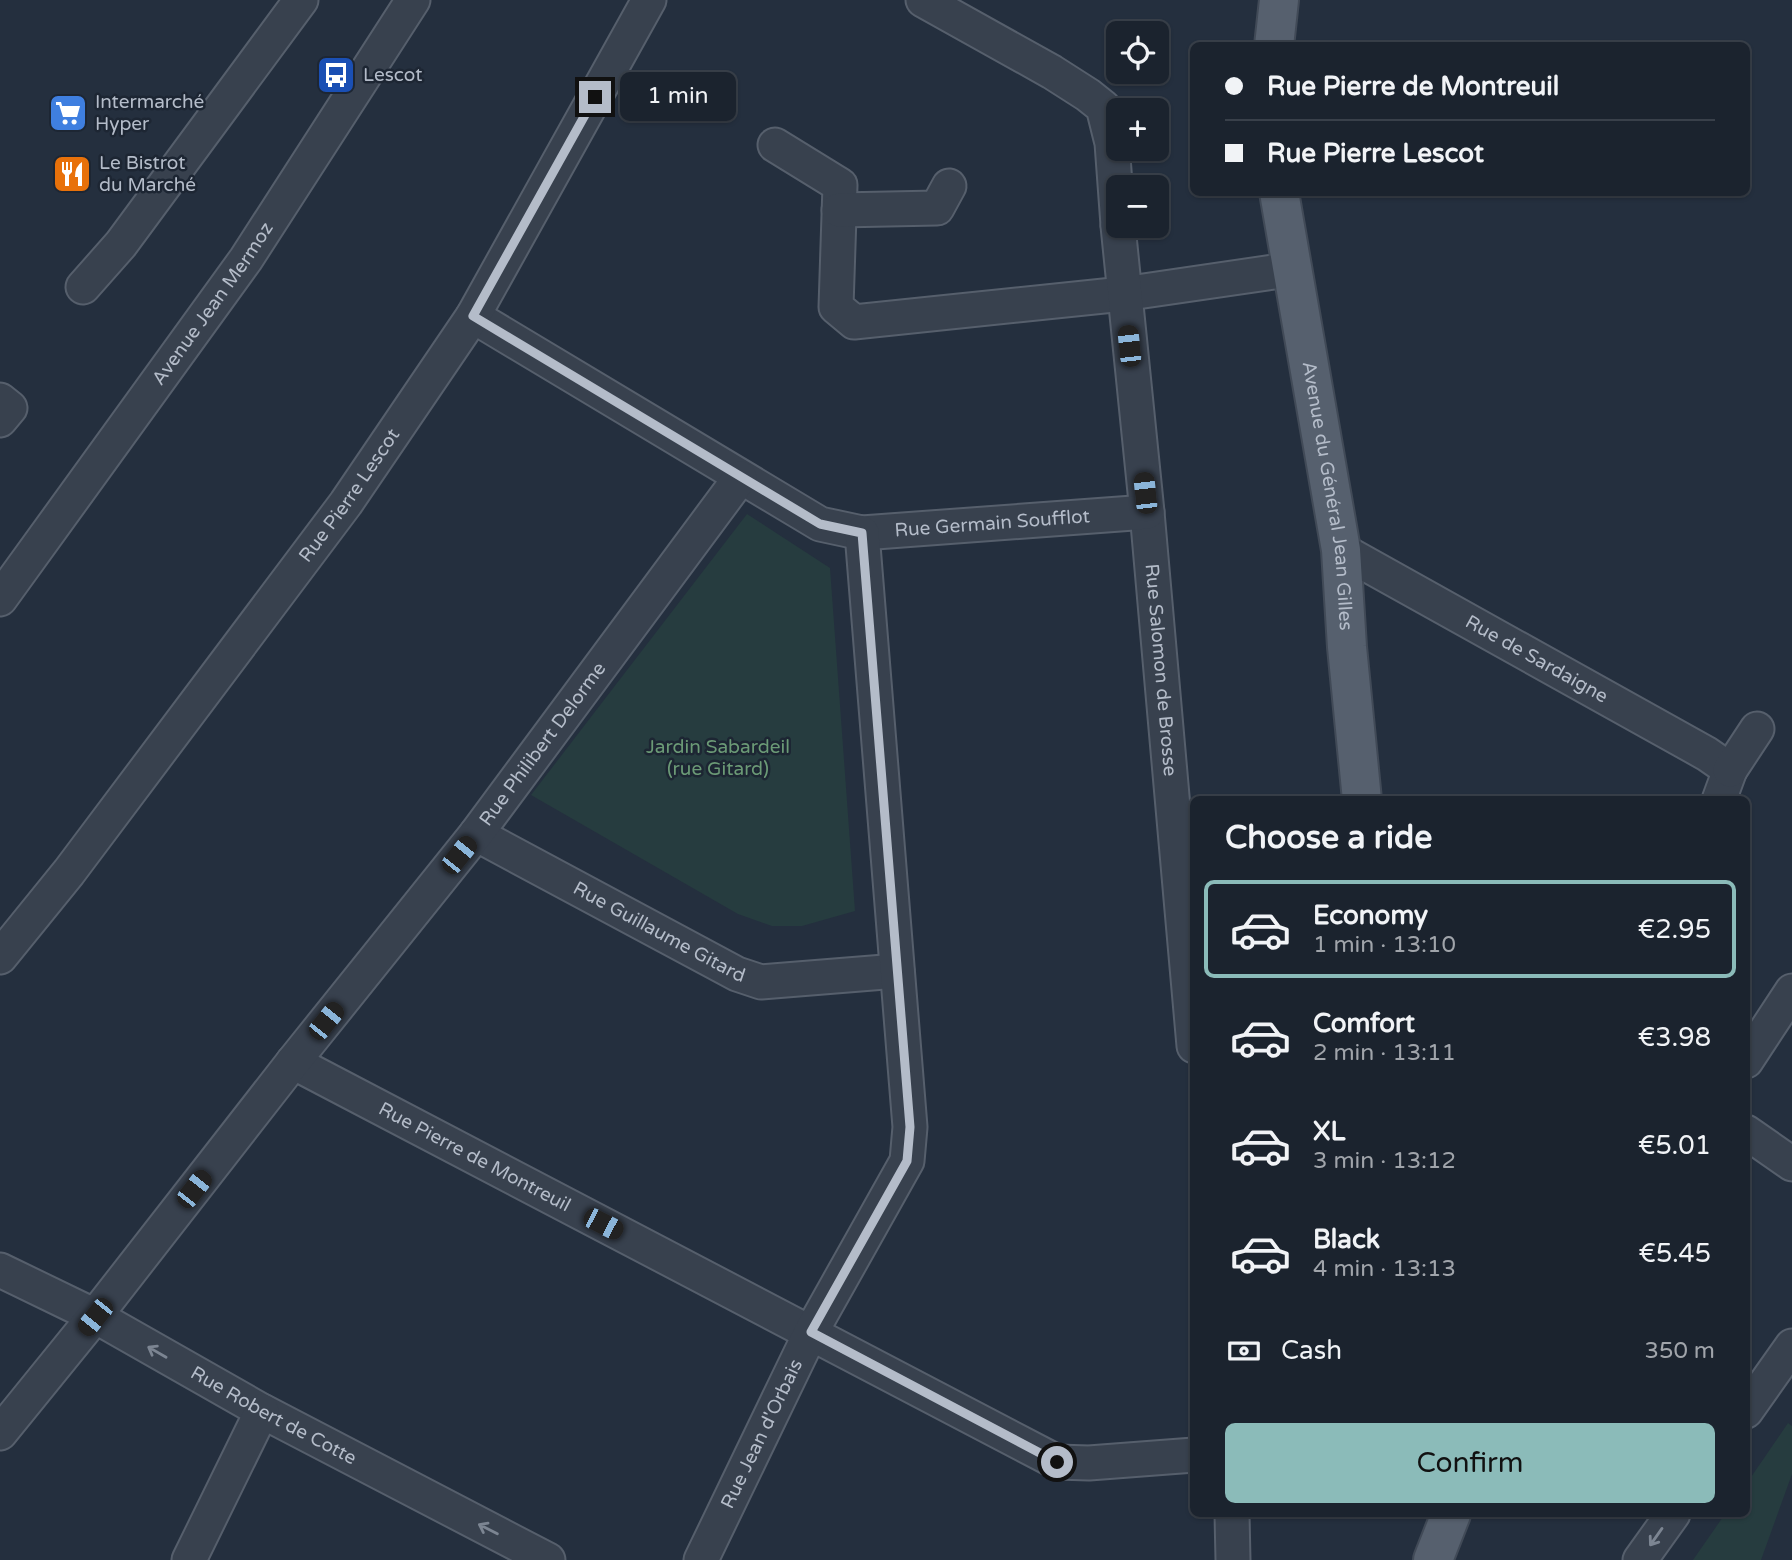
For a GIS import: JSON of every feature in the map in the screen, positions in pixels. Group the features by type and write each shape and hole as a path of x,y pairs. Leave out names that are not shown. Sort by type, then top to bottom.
{"main road":[{"path":"1274,42 1279,0"},
{"name":"Avenue du Général Jean Gilles","path":"1280,196 1341,550 1347,647 1362,796"},
{"path":"1433,1560 1450,1517"}],"street":[{"path":"83,287 121,244 301,0"},
{"name":"Avenue Jean Mermoz","path":"0,599 246,259 413,0"},
{"name":"Rue Pierre Lescot","path":"0,957 69,872 346,503 473,316 649,0"},
{"name":"Rue Salomon de Brosse","path":"923,0 1052,72 1102,107 1112,143 1114,175"},
{"path":"775,145 840,185 836,307 855,322 1123,294 1294,269"},
{"path":"839,210 937,208 949,186"},
{"name":"Rue Salomon de Brosse","path":"1119,238 1147,512 1190,1001"},
{"name":"Rue Germain Soufflot","path":"473,316 820,524 862,533 1147,512"},
{"path":"0,400 10,408 0,420"},
{"name":"Rue Philibert Delorme","path":"0,1433 95,1317 293,1062 476,834 740,478"},
{"name":"Rue Jean d'Orbais","path":"701,1560 811,1332 907,1161 910,1127 862,533"},
{"name":"Rue de Sardaigne","path":"1341,550 1707,754 1725,785"},
{"name":"Rue de Sardaigne","path":"1725,785 1757,729"},
{"name":"Rue Guillaume Gitard","path":"476,834 737,974 761,982 897,971"},
{"path":"1750,1054 1792,991"},
{"name":"Rue Pierre de Montreuil","path":"293,1062 1057,1462 1089,1463 1190,1455"},
{"path":"1750,1135 1792,1164"},
{"name":"Rue Robert de Cotte","path":"0,1270 95,1317 262,1411 548,1560"},
{"path":"1750,1406 1787,1364"},
{"path":"189,1560 262,1411"},
{"path":"1232,1517 1233,1560"},
{"path":"1640,1560 1671,1517"}],"green space":[{"name":"Jardin Sabardeil (rue Gitard)","path":"747,514 830,568 855,911 802,926 772,926 738,914 531,795"},
{"path":"1788,1423 1792,1426 1792,1474 1761,1560 1693,1560 1723,1517 1750,1517 1750,1479"}],"place":[{"name":"Lescot","path":"336,75"},
{"name":"Intermarché Hyper","path":"68,113"},
{"name":"Le Bistrot du Marché","path":"72,174"}],"route":[{"path":"595,97 473,316 820,524 862,533 910,1127 907,1161 811,1332 1057,1462"}]}
